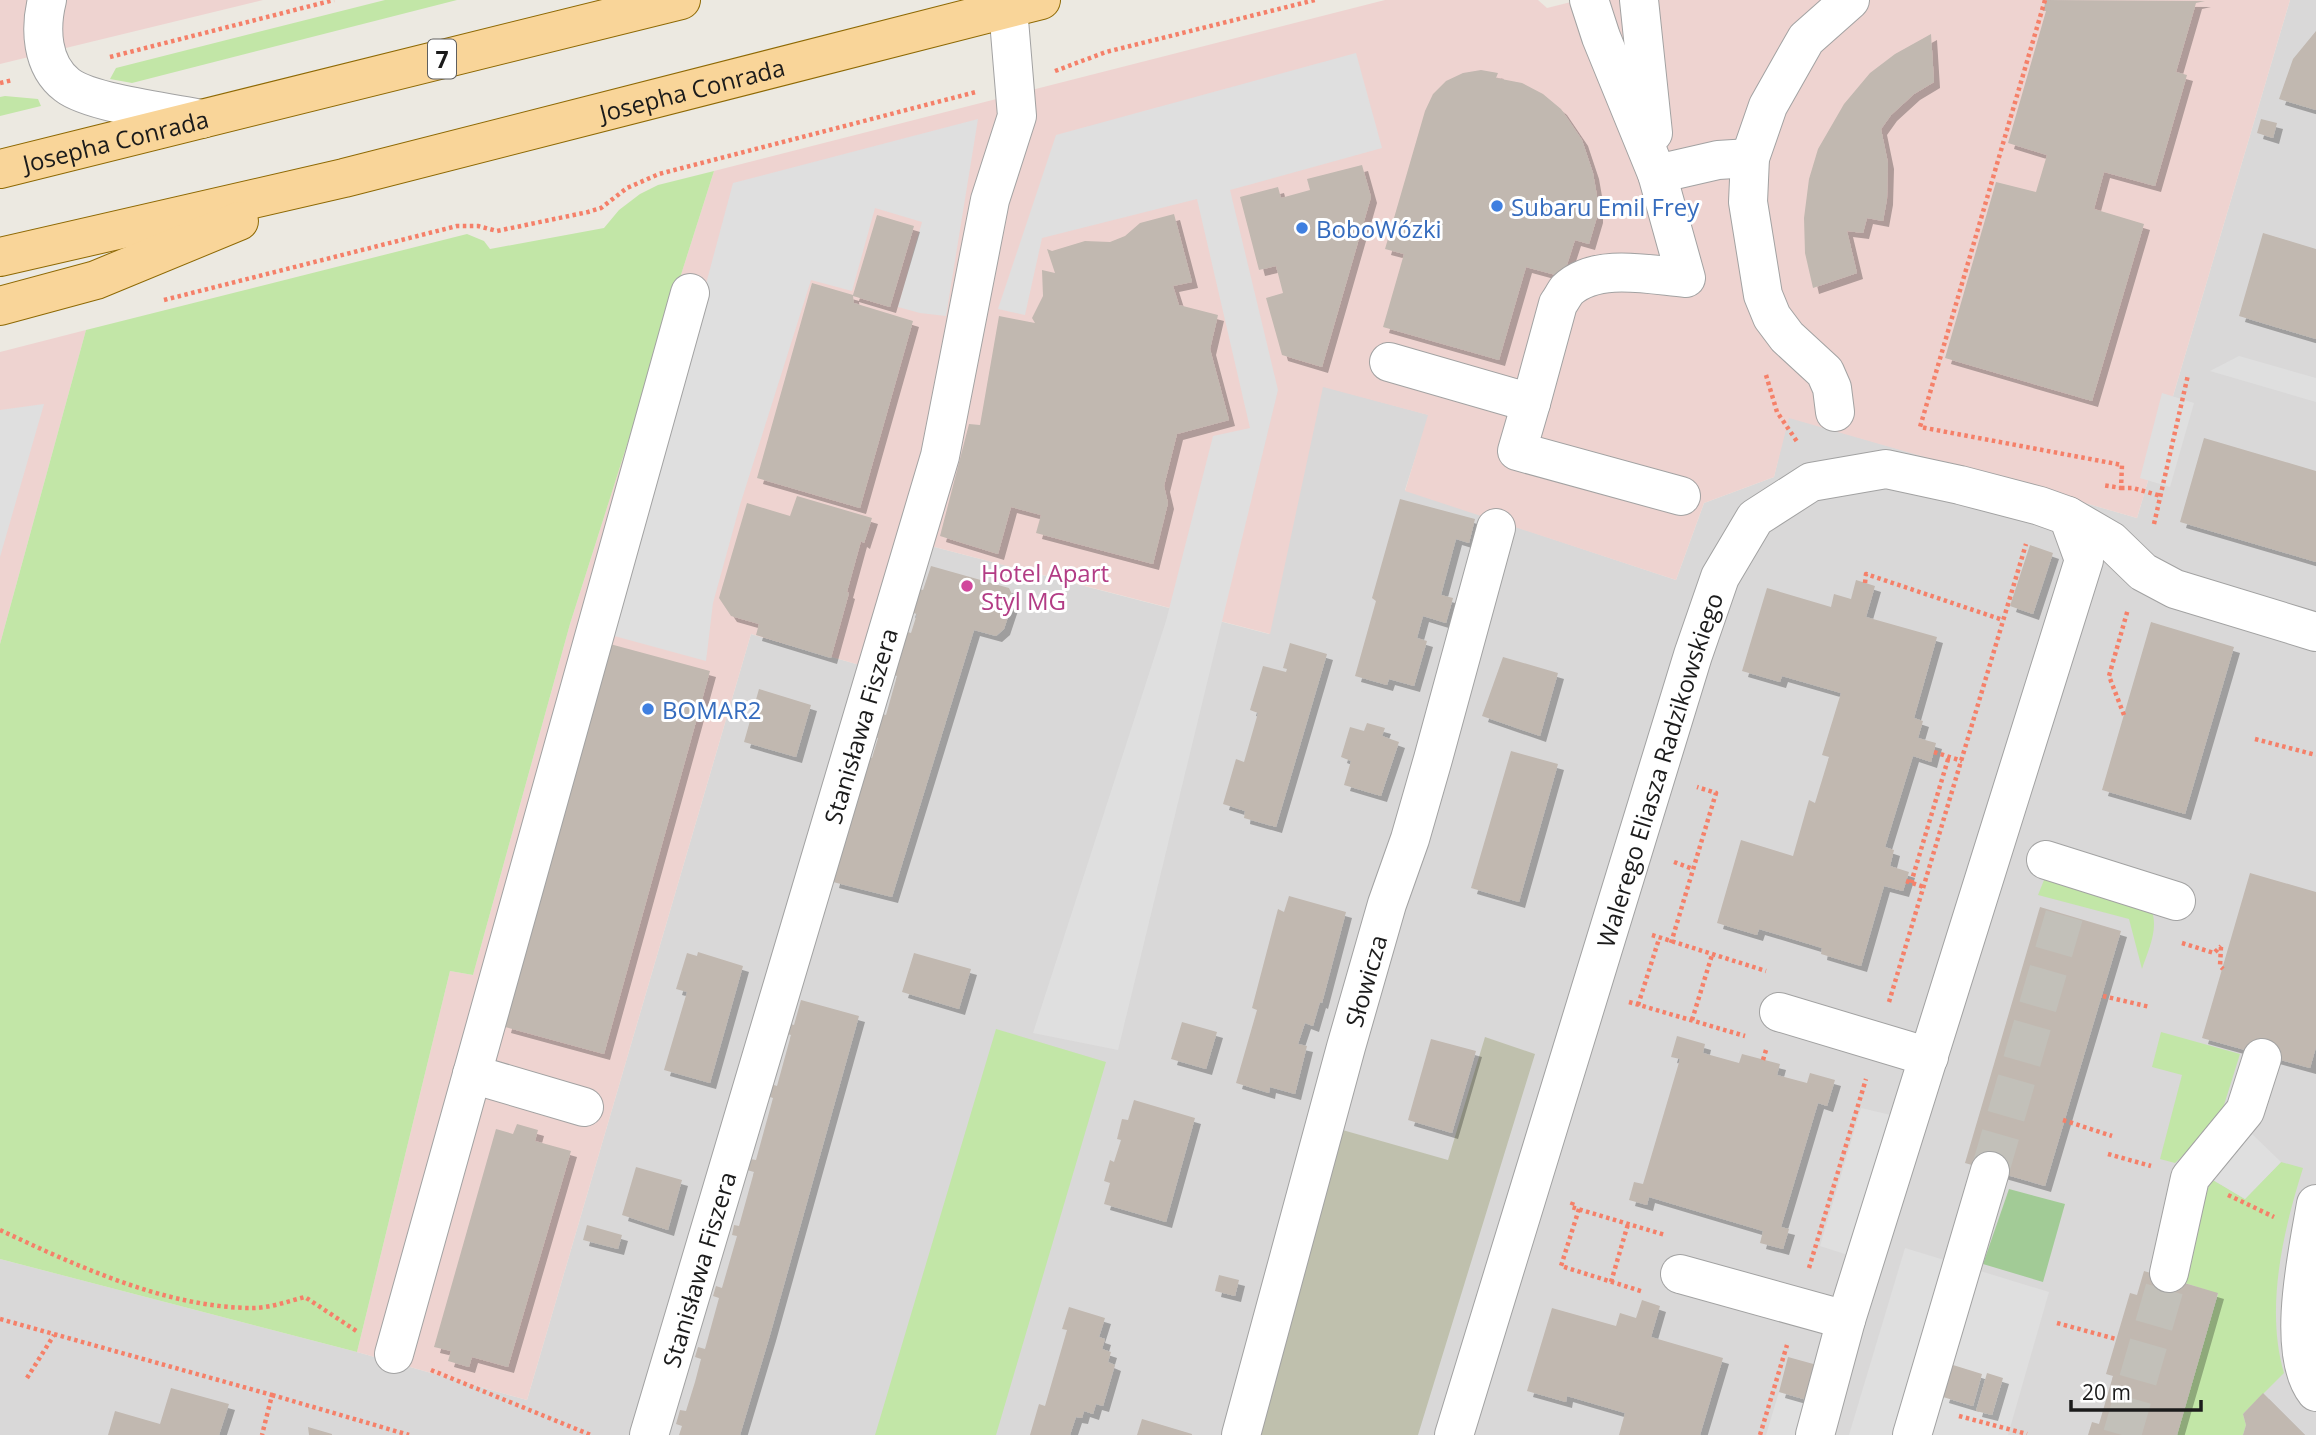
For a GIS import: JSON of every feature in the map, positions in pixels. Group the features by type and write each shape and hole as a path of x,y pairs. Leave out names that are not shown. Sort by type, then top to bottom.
{"main road":[{"name":"Josepha Conrada","path":"0,169 681,0"},
{"name":"Josepha Conrada","path":"0,257 344,178 1025,4"},
{"name":"Josepha Conrada","path":"0,306 96,280 344,178"}],"street":[{"path":"47,0 42,28 47,57 65,84 99,99 202,119"},
{"path":"1589,0 1601,37 1657,174 1686,278 1612,274 1595,276 1567,290 1558,304 1517,451 1681,496"},
{"path":"1639,0 1657,174"},
{"path":"1835,412 1832,388 1825,372 1787,337 1772,317 1763,295 1748,202 1750,158 1768,106 1806,39 1850,0"},
{"name":"Stanisława Fiszera","path":"649,1435 940,456 990,200 1017,116 1014,82 1025,4"},
{"path":"1657,174 1718,160 1750,158"},
{"path":"394,1354 690,293"},
{"path":"1389,362 1531,403"},
{"name":"Walerego Eliasza Radzikowskiego","path":"1454,1435 1685,682 1720,577 1755,518 1811,482 1886,469 2054,511 2110,541 2136,588 2175,589 2218,613 2316,632"},
{"path":"1815,1435 1837,1317 1928,1056 2084,559 2054,511"},
{"name":"Słowicza","path":"1241,1435 1346,1047 1387,904 1421,799 1496,528"},
{"path":"2046,860 2175,901"},
{"path":"1779,1012 1928,1056"},
{"path":"2169,1273 2190,1178 2245,1111 2262,1058"},
{"path":"472,1074 583,1107"},
{"path":"1916,1421 1990,1171"},
{"path":"2309,1376 2302,1284 2313,1220"},
{"path":"1680,1274 1837,1317"}],"path":[{"path":"108,57 334,0"},
{"path":"161,301 457,226 478,226 497,231 588,212 601,208 627,188 659,174 1046,75 1106,52 1315,0"},
{"path":"2045,0 1920,427 2110,461 2122,465 2121,488"},
{"path":"1764,369 1777,412 1822,480"},
{"path":"2123,715 2109,676 2161,496 2189,375"},
{"path":"2094,484 2133,488 2161,496"},
{"path":"1887,1008 2003,620 2054,511"},
{"path":"1864,583 1866,574 2003,620"},
{"path":"2255,739 2316,755"},
{"path":"1934,752 1962,761"},
{"path":"1924,887 1908,882 1949,757"},
{"path":"1671,943 1716,793 1696,788 1700,774"},
{"path":"1671,875 1678,850"},
{"path":"1674,863 1693,869"},
{"path":"1656,924 1652,937 1774,974"},
{"path":"1639,1005 1659,939"},
{"path":"2179,942 2214,953 2221,946 2220,966 2223,969"},
{"path":"1692,1020 1712,955"},
{"path":"2103,996 2150,1007"},
{"path":"1627,1015 1631,1002"},
{"path":"1760,1435 1789,1338 1817,1345 1837,1317 1836,1287 1806,1278 1869,1071"},
{"path":"2063,1120 2112,1136"},
{"path":"2190,1178 2313,1220"},
{"path":"1575,1194 1571,1207 1666,1236"},
{"path":"1611,1282 1628,1224"},
{"path":"0,1230 62,1259 143,1290 215,1305 256,1308 306,1297 394,1354 591,1435"},
{"path":"0,1319 409,1435"},
{"path":"2057,1324 2116,1339"},
{"path":"27,1378 54,1334"},
{"path":"262,1435 272,1395"},
{"path":"1916,1421 2026,1434"}],"shaded area":[{"path":"0,0 263,0 0,64"},
{"path":"1385,0 1538,0 1547,8 1579,0 2290,0 2137,518 1789,418 1774,477 1704,503 1676,580 1405,491 1428,415 1323,387 1270,634 923,544 888,673 751,634 527,1400 357,1352 450,971 473,975 570,624 714,171"},
{"path":"2290,0 2316,0 2316,1435 0,1435 0,1259 357,1352 527,1400 751,634 888,673 923,544 1269,634 1322,386 1429,415 1405,490 1676,580 1704,503 1774,477 1788,417 2137,518"},
{"path":"1356,53 1382,148 1230,190 1278,390 1118,1050 1033,1033 1166,621 1213,436 1250,428 1197,199 1042,238 1025,315 998,309 1056,135"},
{"path":"978,119 946,316 898,307 922,222 875,208 852,291 811,280 740,505 713,603 706,661 607,634 661,452 733,183"},
{"path":"86,330 0,644 0,352"},
{"path":"2239,356 2316,378 2316,402 2210,371"},
{"path":"2162,393 2194,403 2170,487 2140,478"},
{"path":"44,404 0,557 0,410"},
{"path":"1485,1037 1535,1054 1418,1435 1254,1435 1339,1129 1448,1160"},
{"path":"1861,1108 1891,1115 1851,1256 1820,1246"},
{"path":"2252,1134 2281,1162 2245,1199 2213,1180"},
{"path":"1905,1248 2049,1292 2008,1435 1849,1435"},
{"path":"1779,1392 1807,1400 1796,1435 1766,1435"}],"green space":[{"path":"385,0 457,0 132,83 110,79 116,68"},
{"path":"0,97 38,99 41,106 0,116"},
{"path":"714,171 570,624 473,975 450,971 357,1352 0,1259 0,644 86,330 467,234 484,241 490,249 604,228 619,210 640,194 658,185"},
{"path":"2046,875 2150,906 2154,930 2142,969 2129,919 2038,895"},
{"path":"996,1029 1106,1062 996,1435 875,1435"},
{"path":"2161,1032 2240,1054 2219,1121 2175,1163 2160,1159 2182,1075 2152,1067"},
{"path":"2281,1162 2303,1168 2283,1244 2276,1297 2276,1323 2284,1373 2243,1414 2246,1425 2243,1435 2177,1435 2218,1294 2182,1282 2208,1188 2213,1180 2245,1199"},
{"path":"2009,1189 2065,1204 2043,1282 1983,1264"}],"building":[{"path":"2046,0 2205,1 2196,3 2176,72 2187,75 2155,186 2104,172 2094,209 2144,224 2092,401 1945,358 1996,182 2036,192 2047,155 2008,143 2046,11 2043,11"},
{"path":"2316,31 2316,110 2279,99 2293,59"},
{"path":"1931,34 1934,82 1914,94 1891,115 1881,129 1888,163 1883,221 1867,218 1863,233 1847,231 1857,273 1813,288 1805,253 1804,218 1809,179 1818,149 1844,104 1870,73 1895,54"},
{"name":"Subaru Emil Frey","path":"1481,70 1498,73 1496,78 1522,83 1543,94 1561,109 1582,140 1597,196 1597,217 1589,244 1575,240 1563,277 1526,267 1499,360 1383,327 1404,254 1385,249 1425,111 1433,94 1446,81 1463,73"},
{"path":"2261,119 2277,123 2273,138 2257,133"},
{"path":"1362,165 1371,197 1322,367 1282,355 1266,298 1283,293 1276,266 1259,270 1240,197 1278,187 1281,198 1310,190 1307,179"},
{"path":"1174,214 1192,282 1173,286 1179,305 1218,315 1210,349 1229,420 1177,434 1164,486 1168,503 1153,564 1036,533 1041,515 1011,507 998,554 940,536 969,424 980,425 999,316 1035,323 1032,318 1043,296 1042,270 1055,273 1047,249 1052,251 1085,241 1110,242 1125,236 1140,223"},
{"path":"877,215 914,226 890,307 853,296 854,303 913,321 860,508 757,478 812,283 853,295"},
{"path":"2263,233 2316,249 2316,339 2239,316"},
{"path":"2204,438 2316,471 2316,562 2180,522"},
{"path":"797,496 872,518 864,543 861,541 831,658 756,635 759,624 731,616 719,598 747,503 790,516"},
{"path":"1400,499 1475,519 1469,543 1456,539 1441,595 1453,598 1446,623 1423,616 1417,638 1427,641 1414,686 1389,679 1387,685 1355,676 1376,601 1372,598"},
{"path":"2030,545 2053,553 2033,614 2010,606"},
{"path":"931,566 1009,588 1014,599 1004,629 996,636 974,630 892,897 833,882 867,756 872,758 878,738 873,737 879,713 886,715 897,676 890,674 904,631 911,633 917,614 909,612 916,588 923,590"},
{"path":"1856,580 1875,586 1866,617 1937,637 1914,718 1923,721 1918,738 1936,743 1931,762 1913,756 1885,847 1894,850 1890,866 1909,872 1903,891 1884,886 1861,966 1821,954 1822,948 1759,929 1757,935 1717,923 1741,840 1793,856 1809,800 1815,803 1829,757 1822,755 1841,693 1782,676 1780,682 1742,671 1767,588 1831,607 1834,594 1851,599"},
{"path":"2151,622 2234,647 2185,814 2102,790"},
{"path":"1290,643 1327,654 1276,827 1244,818 1245,811 1223,804 1236,759 1244,762 1258,713 1250,710 1263,666 1286,672 1287,669 1283,668"},
{"path":"610,644 710,671 604,1054 505,1027"},
{"path":"1503,657 1558,673 1540,736 1482,716"},
{"path":"759,689 811,705 796,757 744,742"},
{"path":"1367,723 1385,728 1382,736 1399,742 1381,796 1344,785 1351,761 1341,757 1350,727 1364,731"},
{"path":"1511,751 1558,764 1519,902 1471,888"},
{"path":"2250,873 2316,892 2316,1047 2310,1068 2202,1038"},
{"path":"1289,896 1346,912 1322,1003 1320,1002 1313,1026 1305,1023 1298,1044 1307,1046 1295,1094 1270,1087 1269,1093 1236,1083 1257,1010 1252,1008 1278,909 1284,912"},
{"path":"2040,907 2121,931 2045,1186 1965,1163"},
{"path":"698,952 743,966 710,1083 664,1070 687,992 676,989 687,953 697,956"},
{"path":"914,953 971,969 959,1009 902,992"},
{"path":"801,1000 859,1016 770,1335 740,1435 679,1435 682,1426 676,1424 680,1410 686,1411 701,1359 695,1357 698,1347 705,1349 719,1298 713,1296 716,1286 722,1288 737,1236 732,1235 734,1225 739,1226 754,1172 747,1170 750,1159 756,1160 773,1098 767,1096 771,1084 777,1086 791,1035 784,1033 787,1023 794,1025"},
{"path":"1182,1022 1217,1032 1206,1069 1171,1059"},
{"path":"1677,1036 1705,1044 1703,1053 1739,1063 1742,1054 1780,1064 1777,1075 1807,1083 1810,1073 1835,1080 1827,1106 1818,1103 1781,1227 1789,1229 1783,1249 1760,1243 1763,1231 1649,1197 1647,1205 1629,1200 1634,1182 1643,1184 1680,1059 1671,1057"},
{"path":"1431,1039 1476,1051 1452,1133 1408,1120"},
{"path":"1134,1100 1195,1118 1166,1222 1104,1204 1110,1183 1104,1181 1110,1160 1114,1162 1121,1140 1117,1139 1122,1119 1128,1120"},
{"path":"517,1124 538,1130 535,1141 571,1151 508,1367 472,1357 469,1367 448,1361 451,1351 434,1347 496,1129 513,1134"},
{"path":"636,1167 682,1180 668,1230 622,1215"},
{"path":"587,1225 622,1235 618,1249 583,1240"},
{"path":"2144,1271 2218,1293 2177,1435 2088,1435 2092,1422 2099,1424 2113,1376 2106,1374 2130,1293 2137,1295"},
{"path":"1219,1275 1239,1280 1235,1296 1215,1291"},
{"path":"1642,1300 1660,1306 1651,1337 1723,1358 1700,1435 1619,1435 1625,1413 1567,1396 1566,1402 1527,1391 1552,1308 1616,1326 1620,1313 1636,1318"},
{"path":"1069,1307 1105,1318 1099,1337 1105,1339 1102,1349 1111,1352 1108,1362 1115,1365 1103,1406 1096,1404 1093,1414 1084,1411 1082,1418 1076,1417 1070,1435 1030,1435 1039,1404 1045,1406 1067,1330 1062,1329"},
{"path":"1788,1357 1817,1365 1807,1400 1779,1392"},
{"path":"1953,1365 1982,1374 1973,1406 1943,1397"},
{"path":"1987,1373 2003,1378 1992,1415 1976,1411"},
{"path":"171,1388 229,1404 219,1435 108,1435 115,1411 160,1424"},
{"path":"2263,1393 2305,1435 2243,1435 2246,1425 2243,1414"},
{"path":"1142,1419 1192,1434 1192,1435 1137,1435"},
{"path":"308,1427 332,1434 332,1435 309,1435"}],"tunnel":[{"path":"1990,1171 2069,899"},
{"path":"2122,1435 2169,1273"}],"place":[{"name":"Subaru Emil Frey","path":"1497,206"},
{"name":"BoboWózki","path":"1302,228"},
{"name":"Hotel Apart Styl MG","path":"967,586"},
{"name":"BOMAR2","path":"648,709"}]}
